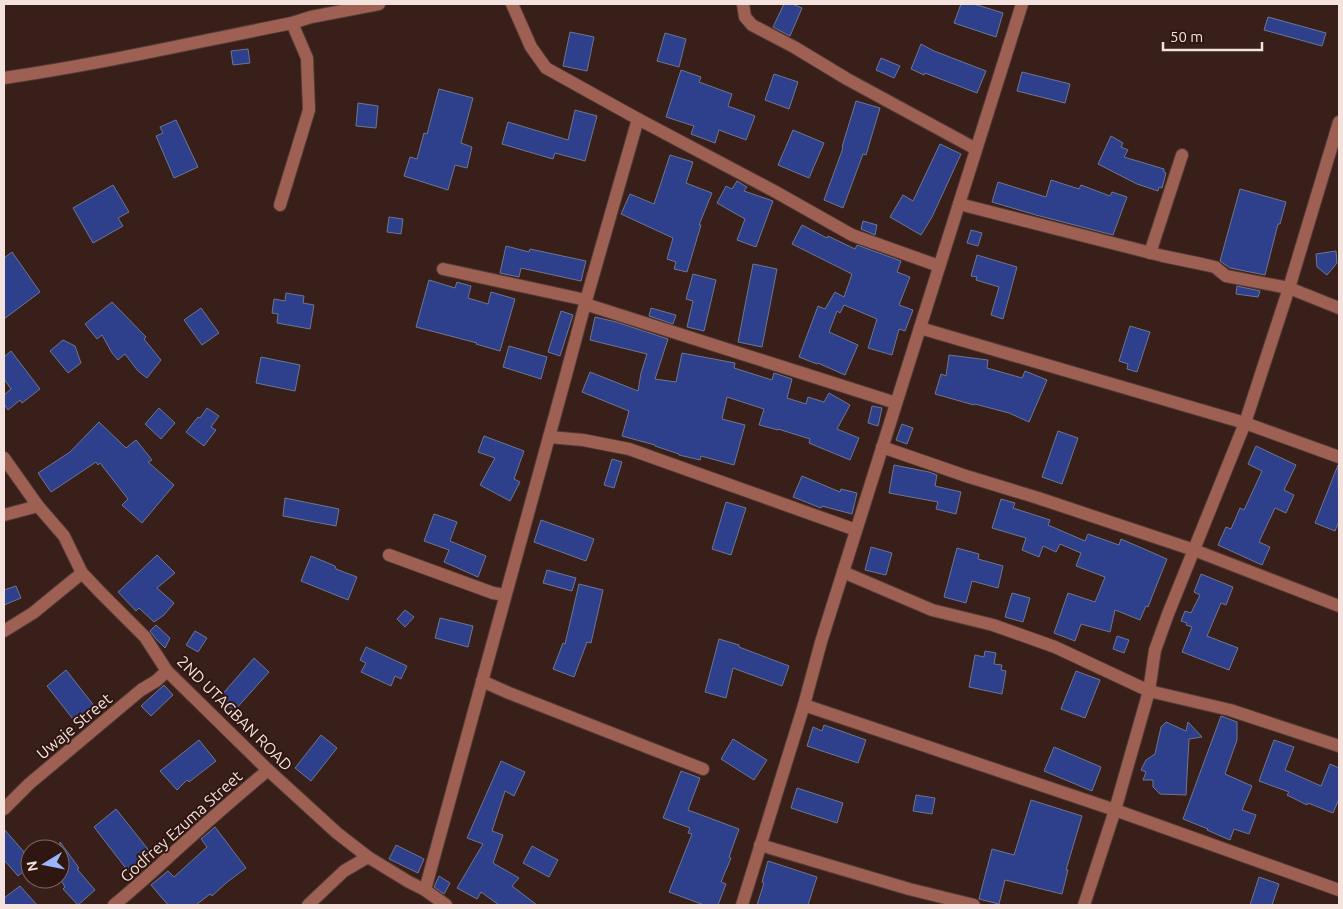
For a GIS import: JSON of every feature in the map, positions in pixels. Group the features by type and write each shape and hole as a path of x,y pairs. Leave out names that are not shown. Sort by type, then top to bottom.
{"street":[{"path":"311,17 314,4"},
{"path":"4,78 49,72 378,4"},
{"path":"512,4 532,47 546,68 852,235 939,266"},
{"path":"743,4 745,17 752,25 976,149"},
{"path":"742,905 804,705 821,642 1022,4"},
{"path":"280,205 309,110 307,58 292,22"},
{"path":"425,890 585,302 638,119"},
{"path":"1084,905 1115,810 1149,691 1155,650 1245,424 1289,288 1333,164 1339,122"},
{"path":"1150,253 1182,154"},
{"path":"959,204 1150,253 1198,263 1215,268 1226,276 1289,288 1339,308"},
{"path":"443,270 585,302 896,403"},
{"path":"920,328 1245,424 1339,457"},
{"path":"549,437 583,440 629,449 856,530"},
{"path":"882,448 1194,550 1339,606"},
{"name":"2ND UTAGBAN ROAD","path":"4,458 38,506 64,536 82,573 145,637 167,671 268,770 337,833 368,857 425,890 446,905"},
{"path":"4,515 38,506"},
{"path":"390,555 493,593 506,595"},
{"path":"843,572 932,610 993,625 1055,647 1149,691 1230,710 1339,746"},
{"path":"4,631 33,614 82,573"},
{"name":"Uwaje Street","path":"4,809 29,784 141,690 156,681 167,671"},
{"path":"482,681 703,769"},
{"path":"804,705 1115,810 1339,890"},
{"name":"Godfrey Ezuma Street","path":"114,905 143,882 268,770"},
{"path":"760,845 909,889 974,905"},
{"path":"308,905 344,871 368,857"}],"building":[{"path":"784,4 792,4 802,8 790,36 773,27"},
{"path":"961,4 974,4 1003,13 996,37 954,23"},
{"path":"1268,17 1326,33 1322,46 1264,30"},
{"path":"570,32 594,37 587,71 563,66"},
{"path":"665,33 686,39 679,67 657,61"},
{"path":"921,44 986,71 977,93 911,69"},
{"path":"248,49 250,63 233,65 231,51"},
{"path":"881,58 900,66 894,78 876,70"},
{"path":"681,70 701,77 699,82 732,94 728,106 755,116 746,140 719,130 715,143 691,134 694,126 666,117"},
{"path":"1022,72 1070,84 1065,103 1017,91"},
{"path":"774,74 798,82 789,109 765,100"},
{"path":"439,89 473,98 461,143 472,147 467,168 455,165 448,190 404,176 410,157 417,159 424,133 427,134"},
{"path":"856,101 880,108 866,155 863,154 843,208 824,200 843,148"},
{"path":"358,103 378,106 376,128 356,126"},
{"path":"575,110 597,116 585,161 555,153 553,159 502,144 508,122 568,140"},
{"path":"176,120 198,167 174,178 156,136 163,133 160,127"},
{"path":"793,130 824,143 809,178 778,165"},
{"path":"1111,136 1123,143 1121,147 1128,150 1124,157 1164,169 1166,173 1162,188 1159,187 1158,191 1137,184 1098,164"},
{"path":"940,144 961,154 932,217 921,235 890,217 903,195 913,201"},
{"path":"670,155 693,162 686,183 712,193 699,225 701,225 687,272 674,269 676,262 667,259 673,238 621,214 630,194 654,204"},
{"path":"1051,180 1079,189 1081,185 1110,196 1112,192 1127,197 1113,235 992,202 998,182 1046,197"},
{"path":"737,181 747,187 744,191 773,201 756,247 737,240 745,219 717,203 726,186 732,189"},
{"path":"113,185 129,212 118,218 123,226 93,243 73,208"},
{"path":"1240,189 1286,202 1280,224 1278,224 1265,275 1230,268 1220,261"},
{"path":"389,217 403,219 401,234 387,232"},
{"path":"863,221 877,225 875,235 861,229"},
{"path":"802,225 827,238 828,236 855,249 857,245 901,261 897,272 910,277 899,305 913,310 905,331 899,329 892,355 868,348 877,319 844,305 840,313 837,311 829,332 858,345 845,375 799,357 818,306 825,309 835,292 844,297 852,274 792,244"},
{"path":"971,230 982,233 978,246 967,243"},
{"path":"506,246 529,252 530,249 586,261 581,281 521,268 519,277 500,273"},
{"path":"1336,251 1337,263 1327,275 1317,267 1316,254"},
{"path":"12,252 40,292 4,319 4,258"},
{"path":"977,255 1017,267 1003,319 991,315 999,287 976,280 977,277 971,276"},
{"path":"753,264 777,269 762,347 738,342"},
{"path":"693,274 716,280 704,331 687,327 693,301 686,299"},
{"path":"429,280 455,288 457,282 471,286 468,298 488,304 491,292 515,299 500,351 416,327"},
{"path":"1237,286 1260,291 1258,297 1236,294"},
{"path":"286,293 304,296 303,303 314,305 310,329 277,323 278,314 272,313 274,299 285,301"},
{"path":"112,302 146,337 144,339 161,360 147,378 138,371 125,354 118,360 102,335 97,339 85,324"},
{"path":"201,308 219,333 202,345 184,320"},
{"path":"651,308 676,315 673,324 649,316"},
{"path":"561,311 573,315 560,356 548,352"},
{"path":"595,317 668,339 655,379 676,382 682,353 735,363 734,368 772,380 774,373 792,379 787,398 806,404 808,397 824,402 829,393 850,405 837,429 859,438 850,460 809,443 810,439 759,425 764,409 727,397 722,419 745,425 734,465 701,456 700,460 679,455 655,445 622,436 629,411 582,392 590,372 638,391 647,354 590,340"},
{"path":"1130,326 1150,332 1137,372 1127,369 1128,364 1119,361"},
{"path":"63,340 75,346 81,363 68,373 50,351"},
{"path":"509,346 547,357 541,379 503,367"},
{"path":"11,351 40,389 22,403 20,400 8,410 4,404 4,395 11,389 4,379 4,357"},
{"path":"949,355 988,360 987,368 1022,378 1025,371 1047,380 1029,422 1009,413 935,394 941,374 946,376"},
{"path":"261,357 300,365 295,391 256,383"},
{"path":"872,406 882,408 878,426 868,423"},
{"path":"159,408 175,423 161,439 145,424"},
{"path":"207,408 219,416 211,427 216,430 204,446 186,432"},
{"path":"99,422 126,448 136,440 152,460 148,462 174,485 142,523 122,505 128,499 100,463 98,465 96,462 51,492 38,473 70,452"},
{"path":"902,424 913,428 907,444 896,440"},
{"path":"1058,431 1078,438 1062,484 1042,477"},
{"path":"484,436 524,451 514,479 520,482 510,501 480,485 495,458 478,452"},
{"path":"1256,446 1296,465 1284,490 1294,495 1286,513 1275,508 1259,542 1270,547 1262,565 1218,545 1226,527 1231,529 1240,508 1244,510 1262,471 1248,464"},
{"path":"612,459 622,462 614,488 604,485"},
{"path":"894,465 937,475 935,486 961,492 956,514 936,509 938,502 889,493"},
{"path":"1338,465 1339,521 1335,531 1315,523"},
{"path":"802,476 840,492 841,489 857,493 852,514 822,506 821,508 793,497"},
{"path":"285,498 339,509 336,526 283,516"},
{"path":"1001,499 1015,503 1013,508 1050,520 1048,525 1085,541 1088,534 1119,545 1121,539 1167,559 1148,607 1146,606 1140,620 1115,610 1110,632 1081,624 1075,641 1054,633 1068,593 1095,602 1105,577 1076,566 1081,553 1060,544 1056,552 1043,546 1039,557 1022,550 1026,538 992,528"},
{"path":"726,502 746,508 731,555 712,549"},
{"path":"434,514 457,522 450,541 486,556 478,577 444,562 449,550 424,541"},
{"path":"541,520 594,539 586,561 534,542"},
{"path":"871,547 892,553 886,575 865,570"},
{"path":"957,548 979,554 978,559 1003,566 998,588 972,581 966,603 944,597"},
{"path":"157,555 175,573 157,588 174,603 164,615 154,622 139,608 136,611 118,592"},
{"path":"311,556 357,577 348,600 301,581"},
{"path":"547,570 576,578 572,591 543,583"},
{"path":"1201,574 1233,587 1226,605 1221,603 1207,636 1238,648 1229,670 1182,652 1192,627 1181,621 1185,611 1191,613 1200,595 1194,592"},
{"path":"579,584 603,590 591,643 587,642 574,677 553,669 563,643 565,644"},
{"path":"16,586 21,598 4,605 4,590"},
{"path":"1012,593 1030,598 1023,622 1005,617"},
{"path":"405,610 414,617 405,627 397,619"},
{"path":"440,618 473,626 468,647 435,638"},
{"path":"156,625 170,638 165,648 150,631"},
{"path":"195,631 207,638 198,652 186,645"},
{"path":"1117,636 1129,640 1124,653 1113,649"},
{"path":"719,639 739,645 739,647 789,666 782,686 733,668 726,698 705,692"},
{"path":"366,647 407,666 401,679 395,676 391,686 361,672 366,663 360,660"},
{"path":"985,651 996,653 994,664 1002,665 1001,670 1006,671 1002,694 969,687 975,655 984,657"},
{"path":"254,658 269,672 234,711 219,698"},
{"path":"66,670 95,707 76,723 47,686"},
{"path":"1076,671 1100,680 1085,718 1061,709"},
{"path":"164,685 173,695 151,716 141,706"},
{"path":"1221,716 1237,722 1237,740 1225,774 1252,786 1242,810 1256,815 1249,834 1234,829 1230,840 1183,819"},
{"path":"1166,722 1186,731 1188,722 1202,737 1189,739 1186,795 1160,794 1153,787 1153,780 1143,780 1146,772 1141,770 1146,760 1155,754 1161,727"},
{"path":"824,725 866,740 858,763 807,746 813,727 822,731"},
{"path":"321,735 337,748 311,781 295,768"},
{"path":"733,739 767,760 754,780 721,759"},
{"path":"199,740 216,761 189,782 187,780 177,790 160,771"},
{"path":"1274,740 1294,747 1285,770 1321,786 1330,764 1339,768 1339,799 1333,813 1308,803 1307,805 1287,795 1289,792 1259,781"},
{"path":"1054,747 1101,767 1092,791 1044,771"},
{"path":"501,761 525,772 514,796 505,791 492,831 503,835 493,863 519,878 512,886 537,905 499,905 481,892 477,899 457,888 483,844 467,838"},
{"path":"681,771 700,778 688,810 739,829 729,857 731,858 721,882 726,884 718,905 704,905 669,892 692,834 688,833 690,828 663,818"},
{"path":"797,788 843,803 837,823 791,808"},
{"path":"916,795 935,798 932,814 913,811"},
{"path":"1031,800 1082,816 1066,870 1068,870 1062,894 1005,880 999,904 979,899 992,849 1014,855"},
{"path":"116,809 151,853 128,871 94,827"},
{"path":"215,827 246,868 212,896 210,894 196,905 168,905 151,885 168,871 174,877 207,847 201,839"},
{"path":"4,829 20,847 20,874 18,876 4,860"},
{"path":"396,845 424,859 418,873 389,859"},
{"path":"532,846 558,860 549,877 523,863"},
{"path":"70,856 79,868 77,869 95,890 78,905 63,889 70,889"},
{"path":"768,861 817,877 808,905 757,905"},
{"path":"439,876 450,883 444,894 434,887"},
{"path":"1259,877 1279,884 1272,905 1250,905"},
{"path":"20,886 20,889 23,889 37,905 4,905 4,898"}]}
